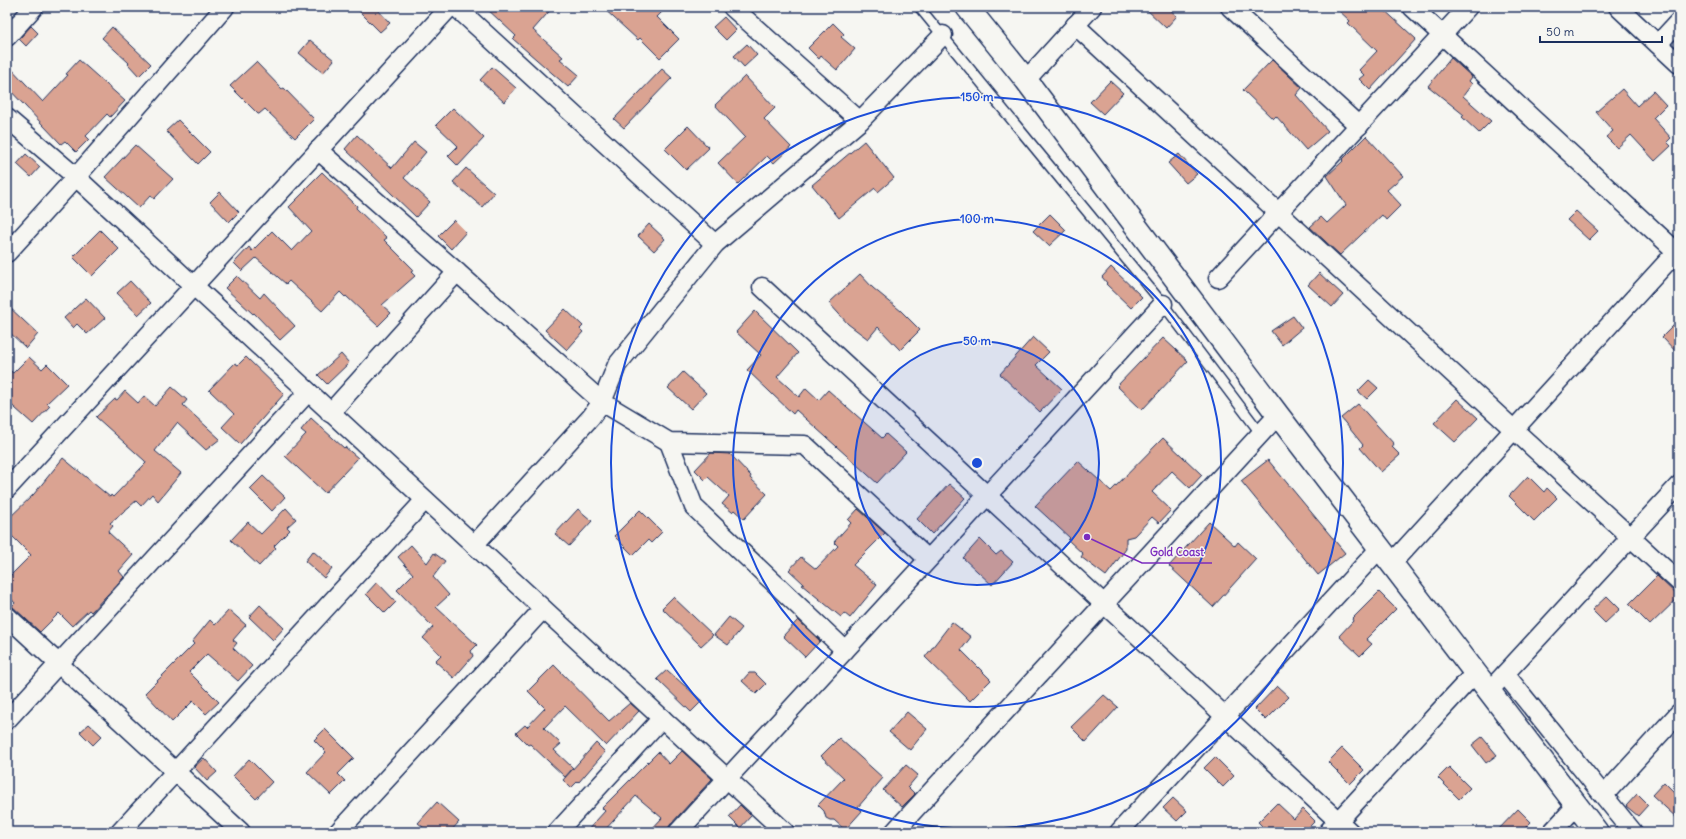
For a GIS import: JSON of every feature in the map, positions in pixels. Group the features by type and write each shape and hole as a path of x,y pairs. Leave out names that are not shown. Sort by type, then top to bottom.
{"main road":[{"path":"967,7 1026,80 1278,415 1598,832"}],"street":[{"path":"7,37 34,7"},
{"path":"7,253 76,177 224,7"},
{"path":"7,489 450,7"},
{"path":"456,7 715,244"},
{"path":"732,7 860,121"},
{"path":"1026,80 1092,7"},
{"path":"1230,7 1358,126"},
{"path":"1119,832 1225,717 1514,430 1678,251 1412,7"},
{"path":"1218,278 1468,7"},
{"path":"1618,7 1679,64"},
{"path":"1658,44 1679,21"},
{"path":"1075,25 1679,582"},
{"path":"474,545 592,417 602,402 617,365 715,244 860,121 943,35"},
{"path":"7,118 76,177 784,832"},
{"path":"318,150 602,402 669,442 805,445 928,559"},
{"path":"330,413 457,272"},
{"path":"762,287 986,497 1225,717 1339,828 1475,673"},
{"path":"678,832 1163,304"},
{"path":"7,720 308,392"},
{"path":"894,832 1278,415"},
{"path":"669,442 694,507 844,650"},
{"path":"1489,691 1679,485"},
{"path":"120,832 425,500"},
{"path":"338,832 543,609"},
{"path":"7,616 241,832"},
{"path":"1505,674 1633,832"},
{"path":"1604,795 1679,713"},
{"path":"557,832 662,718"},
{"path":"1552,832 1577,805"}],"lane":[{"path":"919,7 1163,304 1261,434"}],"building":[{"path":"355,7 375,7 390,23 380,32"},
{"path":"485,7 553,7 533,30 563,57 560,59 579,75 568,87 513,39 516,36"},
{"path":"602,7 667,7 657,17 679,39 660,58 640,38 638,40"},
{"path":"1144,7 1167,7 1177,16 1166,28"},
{"path":"1335,7 1381,7 1416,39 1370,90 1359,79 1364,75 1359,70 1377,51 1348,23 1350,21"},
{"path":"724,17 736,30 726,40 713,27"},
{"path":"833,23 844,34 841,37 855,49 837,70 821,56 819,59 808,48"},
{"path":"31,26 38,33 26,46 19,39"},
{"path":"112,27 151,64 139,76 128,64 129,63 102,38"},
{"path":"310,40 334,60 323,73 299,53"},
{"path":"747,44 757,55 744,67 734,56"},
{"path":"1451,58 1472,77 1469,81 1472,84 1463,96 1491,121 1479,133 1462,117 1464,115 1428,86"},
{"path":"79,60 125,101 110,117 107,114 86,136 89,139 76,152 65,141 61,144 7,87 7,64 43,102 68,75 66,74"},
{"path":"1272,60 1302,88 1296,95 1328,131 1306,150 1276,116 1273,119 1243,90"},
{"path":"256,62 314,119 295,138 265,109 258,114 230,86"},
{"path":"492,67 516,88 504,102 480,80"},
{"path":"662,69 672,78 624,128 614,119"},
{"path":"745,76 775,108 764,119 791,147 774,163 767,156 738,184 718,163 745,137 715,105"},
{"path":"1110,81 1123,93 1103,114 1090,102"},
{"path":"1622,89 1637,106 1653,91 1666,105 1653,118 1671,138 1667,142 1671,146 1655,161 1631,135 1617,148 1606,137 1613,131 1596,112"},
{"path":"453,108 484,138 458,166 448,156 458,146 436,125"},
{"path":"178,120 210,152 198,164 166,131"},
{"path":"688,126 709,148 686,170 665,149"},
{"path":"357,135 392,168 414,142 426,152 404,178 430,202 416,217 345,149"},
{"path":"1366,136 1403,176 1387,190 1401,205 1386,220 1382,215 1340,255 1310,227 1321,217 1327,223 1346,205 1327,176"},
{"path":"864,141 894,178 878,192 875,188 839,218 812,185"},
{"path":"135,145 173,179 154,199 151,195 139,208 105,177"},
{"path":"26,154 40,167 31,177 17,164"},
{"path":"1179,154 1197,174 1186,183 1168,163"},
{"path":"466,168 494,193 482,207 453,182"},
{"path":"322,172 357,206 356,208 387,238 384,240 414,270 411,272 415,276 382,305 391,313 378,326 340,292 322,311 289,281 286,284 256,258 242,271 234,263 249,247 252,251 272,231 292,251 311,231 289,207"},
{"path":"220,192 239,212 229,222 210,202"},
{"path":"1576,211 1598,231 1589,240 1567,220"},
{"path":"1050,214 1066,230 1049,246 1033,231"},
{"path":"454,220 466,232 451,249 438,236"},
{"path":"649,224 665,239 654,251 638,236"},
{"path":"100,230 119,249 92,276 73,257"},
{"path":"1111,267 1142,297 1131,308 1106,284 1107,283 1102,277"},
{"path":"1319,273 1343,295 1332,307 1308,285"},
{"path":"860,274 873,288 901,311 920,330 900,350 878,327 868,339 848,324 829,303"},
{"path":"237,276 260,298 264,293 295,326 280,340 254,313 253,314 225,288"},
{"path":"130,281 151,303 138,315 117,293"},
{"path":"86,298 105,318 87,334 77,324 73,328 64,318"},
{"path":"7,305 38,334 26,348 7,330"},
{"path":"565,309 583,326 580,329 583,332 567,350 545,330"},
{"path":"755,311 798,353 777,377 799,397 806,388 819,400 828,390 882,438 886,434 906,452 877,483 796,410 793,414 747,370 761,355 736,332"},
{"path":"1293,316 1302,328 1282,345 1271,331"},
{"path":"1679,320 1679,355 1662,337"},
{"path":"1033,337 1049,352 1036,365 1062,389 1040,412 1000,374"},
{"path":"1163,338 1188,361 1142,410 1117,386"},
{"path":"341,354 349,363 327,384 318,375"},
{"path":"29,357 42,369 47,364 67,384 47,403 50,406 33,424 7,401 7,368 13,373"},
{"path":"246,357 284,394 240,444 222,427 234,414 209,390 235,363 238,365"},
{"path":"683,372 706,393 691,409 668,388"},
{"path":"1369,380 1378,388 1367,399 1358,391"},
{"path":"172,387 187,400 183,405 220,439 206,450 177,423 155,451 181,473 158,501 152,494 141,506 136,501 110,523 113,526 108,532 133,555 119,571 124,577 91,612 89,610 72,626 59,613 40,632 12,606 15,603 7,594 7,579 31,555 7,531 7,520 34,494 63,458 110,497 111,495 113,497 146,463 96,417 115,399 117,400 125,391 138,403 144,396 155,406"},
{"path":"1457,399 1478,418 1455,442 1434,423"},
{"path":"1358,404 1394,444 1392,447 1400,455 1381,472 1360,448 1363,445 1341,418"},
{"path":"311,418 344,448 345,447 358,458 325,493 285,456 306,434 301,430"},
{"path":"1163,438 1202,475 1190,488 1172,471 1152,492 1171,510 1159,523 1152,517 1134,536 1126,538 1126,549 1106,576 1081,557 1083,554 1068,540 1070,538 1035,506 1078,461 1111,491"},
{"path":"711,453 730,454 751,476 750,478 767,494 744,519 734,510 732,512 722,504 729,496 708,477 705,480 695,470"},
{"path":"1268,460 1345,553 1318,575 1241,481"},
{"path":"263,476 285,497 272,511 250,489"},
{"path":"1528,476 1544,492 1547,488 1557,498 1534,521 1509,496"},
{"path":"949,484 965,498 932,534 917,519"},
{"path":"286,508 296,519 287,527 290,530 274,546 276,548 259,566 231,540 248,522 261,534"},
{"path":"578,509 592,521 569,546 555,534"},
{"path":"858,509 885,533 853,565 877,585 850,618 844,613 841,617 802,585 804,584 789,570 801,557 816,569 838,546 834,542 851,523 848,520"},
{"path":"640,510 662,532 651,543 648,540 633,555 614,536"},
{"path":"1209,522 1235,546 1238,542 1256,559 1213,607 1169,566"},
{"path":"980,539 996,555 1001,551 1013,562 992,585 963,558"},
{"path":"411,545 427,563 434,553 445,561 433,577 449,595 436,607 477,645 471,651 473,656 454,678 435,661 441,655 423,638 433,627 397,590 413,574 398,557"},
{"path":"313,551 332,568 324,578 305,561"},
{"path":"1657,576 1679,597 1650,625 1629,604"},
{"path":"377,582 396,602 385,613 366,594"},
{"path":"1379,592 1396,609 1366,639 1372,644 1360,656 1339,636 1353,621 1352,619"},
{"path":"1607,596 1620,609 1605,623 1592,610"},
{"path":"673,597 713,635 701,646 662,608"},
{"path":"260,605 284,628 273,640 249,617"},
{"path":"229,610 246,625 233,640 237,643 233,648 252,666 238,681 207,654 189,672 219,702 206,714 193,701 172,722 145,693 194,644 192,642 210,620 215,625"},
{"path":"729,617 742,628 728,645 714,635"},
{"path":"798,620 820,641 805,657 783,636"},
{"path":"952,622 971,637 961,650 991,680 970,701 925,657"},
{"path":"554,665 609,721 630,703 639,711 606,746 565,706 544,728 561,744 554,750 573,768 565,777 516,733 525,725 527,727 545,708 528,691"},
{"path":"667,670 702,701 691,712 657,679"},
{"path":"749,673 755,673 766,684 756,694 742,681"},
{"path":"1277,686 1289,697 1266,720 1255,709"},
{"path":"1104,695 1118,707 1086,742 1071,727"},
{"path":"907,712 927,729 910,750 889,732"},
{"path":"89,724 102,736 93,745 80,732"},
{"path":"325,729 354,758 338,774 345,781 331,795 307,772 326,752 314,740"},
{"path":"1482,737 1497,755 1486,763 1472,745"},
{"path":"839,738 883,778 858,807 862,811 845,830 834,820 826,818 824,811 818,805 844,778 821,756"},
{"path":"596,743 605,752 579,782 578,781 571,788 563,780"},
{"path":"1342,748 1364,770 1350,784 1328,762"},
{"path":"682,751 712,779 670,825 666,832 649,832 662,818 636,796 603,832 586,832 605,811 602,808 658,752 669,764"},
{"path":"1215,757 1234,776 1223,787 1204,768"},
{"path":"204,758 217,772 207,781 194,767"},
{"path":"249,759 272,782 256,799 233,776"},
{"path":"906,765 918,775 908,787 915,794 902,807 883,790"},
{"path":"1449,767 1470,788 1459,799 1438,778"},
{"path":"1664,782 1679,797 1679,820 1652,795"},
{"path":"1637,794 1648,805 1638,816 1626,806"},
{"path":"1173,798 1187,811 1177,821 1163,808"},
{"path":"437,802 459,822 450,832 429,832 418,823"},
{"path":"1277,803 1294,819 1303,809 1315,821 1306,830 1308,832 1268,832 1258,822"},
{"path":"740,805 751,816 740,828 729,817"},
{"path":"1518,809 1531,822 1521,832 1496,832"}],"place":[{"name":"Gold Coast","path":"1087,537"}]}
